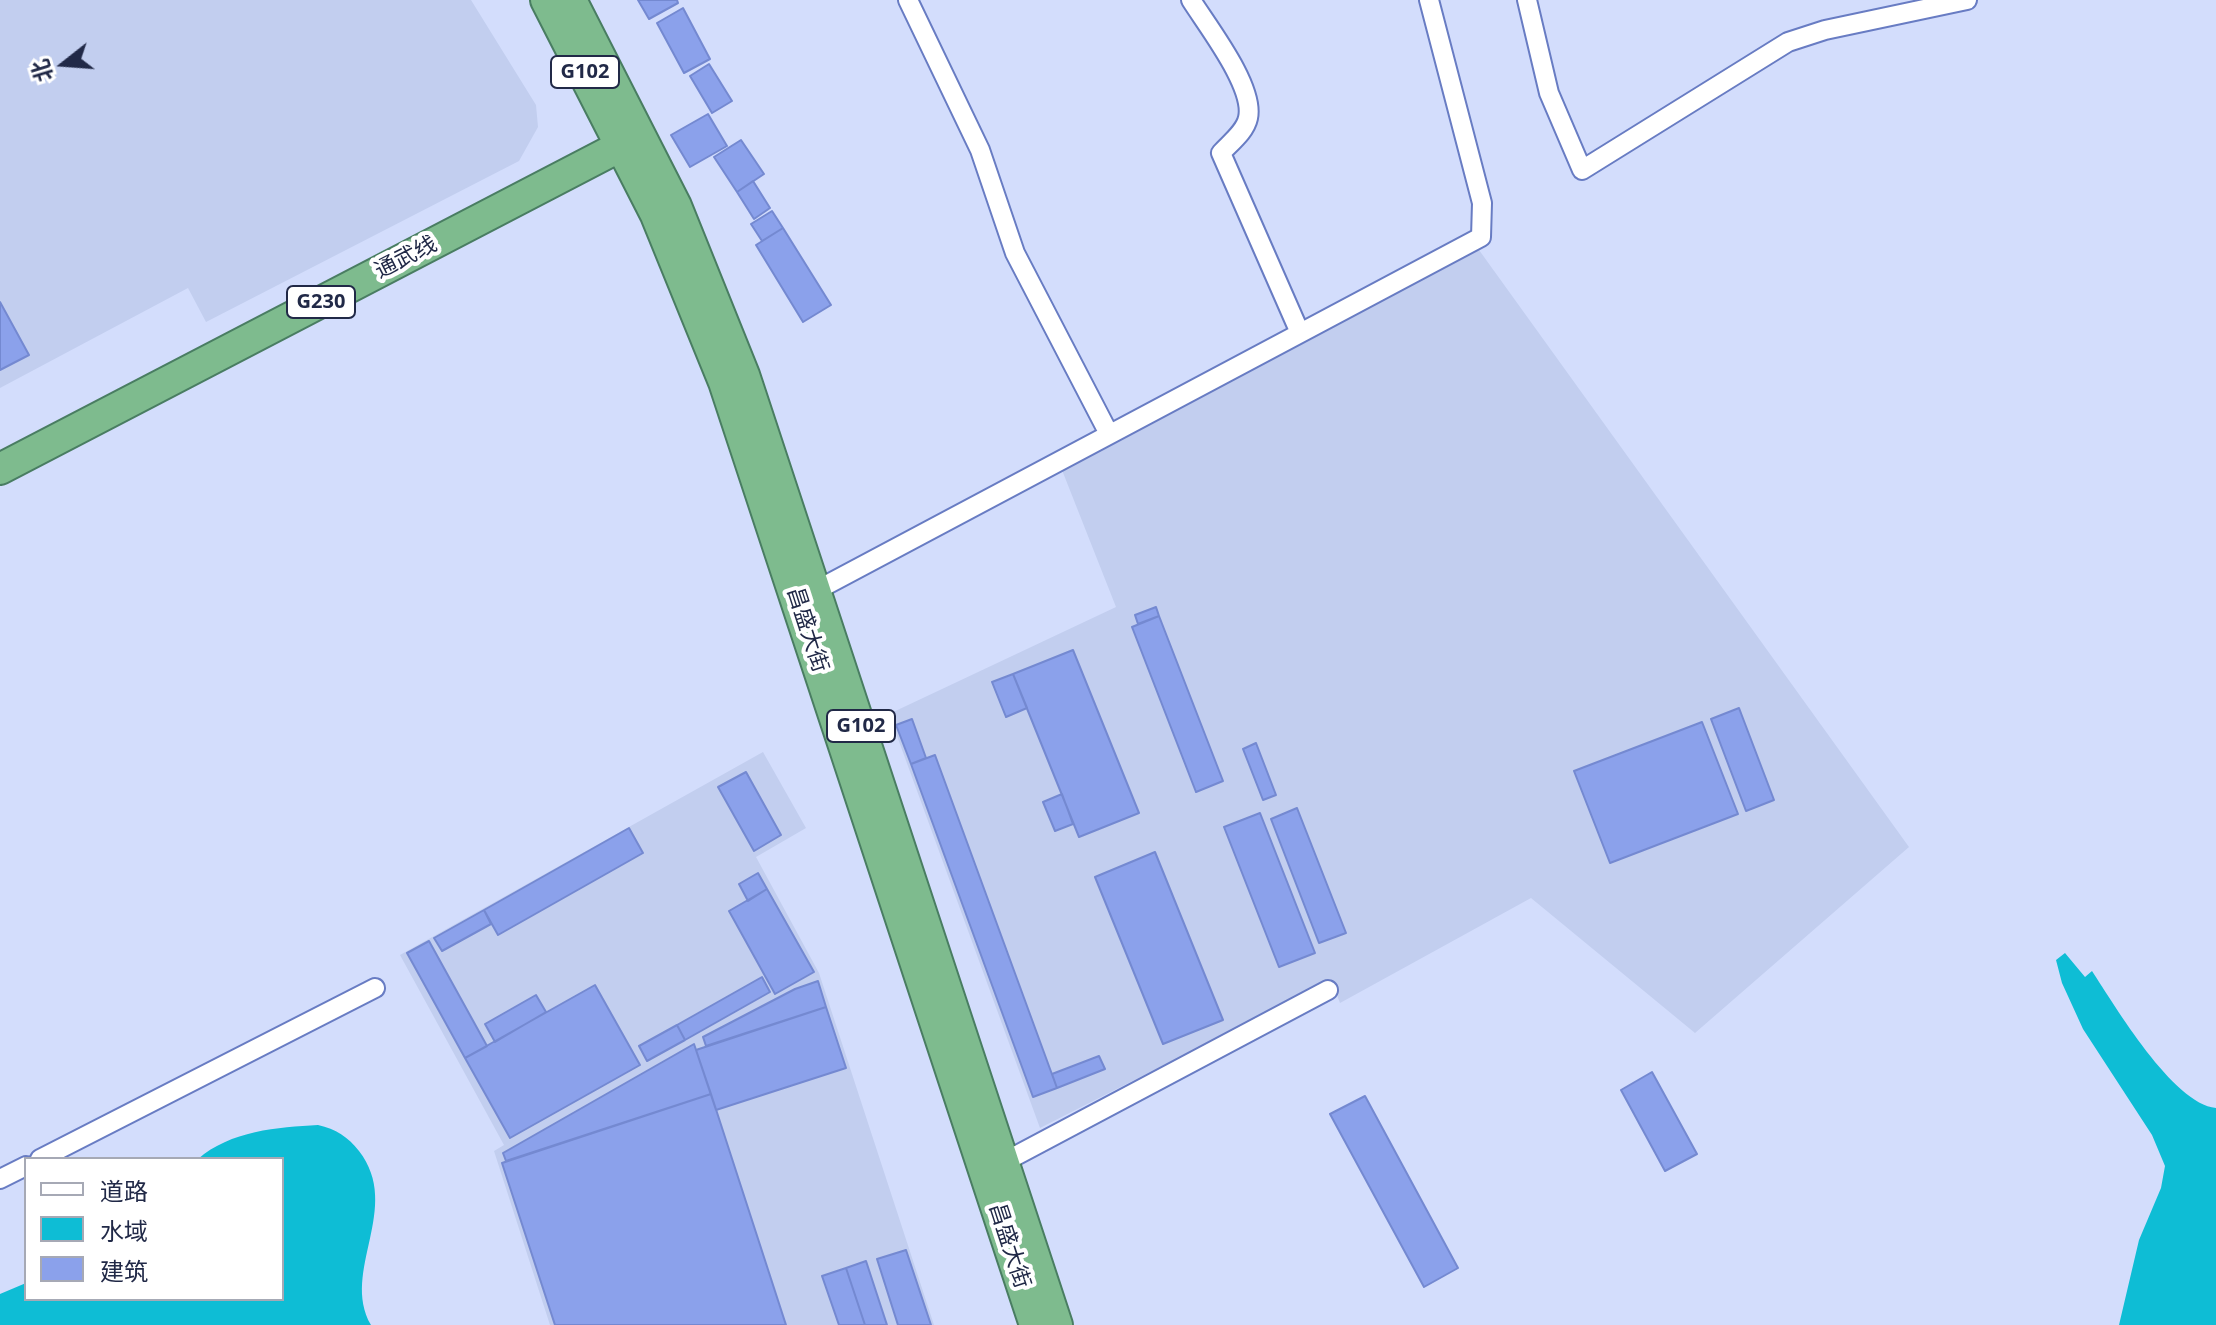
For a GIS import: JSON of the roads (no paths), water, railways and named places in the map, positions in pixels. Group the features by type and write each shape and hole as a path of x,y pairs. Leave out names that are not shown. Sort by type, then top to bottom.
{"highway":[{"name":"昌盛大街","path":"546,0 632,140 704,270 817,590 1057,1325"},
{"name":"昌盛大街","path":"571,0 632,140 724,382 1035,1325"},
{"name":"通武线","path":"0,469 632,140"}],"street":[{"path":"908,0 980,150 1015,253 1108,432"},
{"path":"1191,0 1237,73 1248,105 1245,127 1221,153 1300,333"},
{"path":"817,590 1108,432 1481,237 1482,203 1429,0"},
{"path":"1527,0 1549,93 1582,170 1788,42 1825,30 1967,0"},
{"path":"44,1157 375,988"},
{"path":"1004,1162 1328,990"},
{"path":"0,1179 24,1167"}],"water":[{"path":"2065,953 2085,977 2092,971 2130,1029 2164,1072 2199,1102 2216,1108 2216,1325 2119,1325 2139,1240 2161,1188 2165,1166 2152,1135 2083,1029 2062,983 2056,960"},
{"path":"318,1125 336,1131 359,1151 371,1173 375,1195 374,1217 362,1283 363,1304 371,1325 0,1325 0,1294 24,1284 24,1301 284,1301 284,1157 201,1157 239,1136 271,1129"}]}
